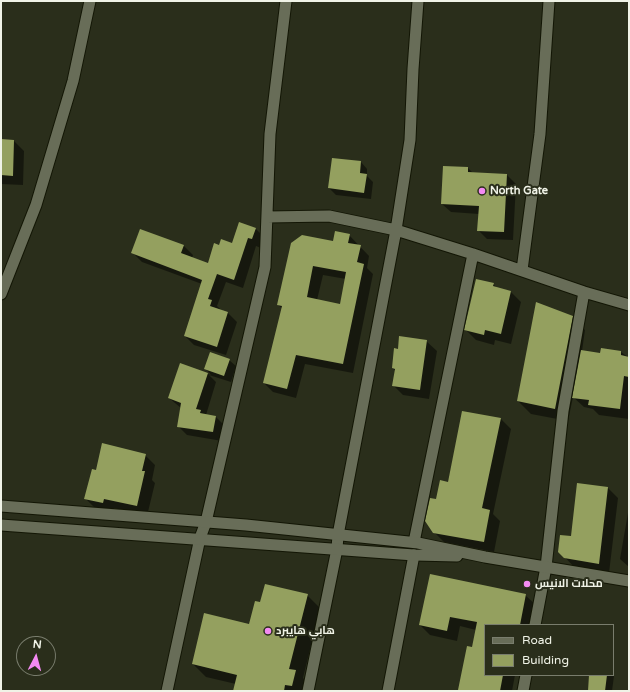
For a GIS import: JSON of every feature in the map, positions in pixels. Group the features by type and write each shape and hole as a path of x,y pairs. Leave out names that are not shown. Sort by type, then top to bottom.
{"street":[{"path":"1,294 36,205 73,81 90,1"},
{"path":"167,691 200,538 206,522 265,267 270,134 286,1"},
{"path":"308,691 337,549 338,535 396,230 410,140 418,1"},
{"path":"522,270 540,134 549,1"},
{"path":"267,217 329,216 396,230 522,270 584,292 629,305"},
{"path":"414,542 473,254"},
{"path":"535,624 546,567 563,411 584,292"},
{"path":"1,506 206,522 414,542 485,557 629,581"},
{"path":"1,525 200,538 414,555 485,557"},
{"path":"388,691 414,555"},
{"path":"523,691 526,676"}],"building":[{"path":"1,139 14,140 13,176 1,175"},
{"path":"332,158 361,161 360,173 367,174 364,193 328,188"},
{"path":"443,166 468,167 468,172 507,174 504,232 477,231 479,206 441,204"},
{"path":"239,222 256,228 252,239 248,238 234,280 217,274 208,299 212,300 210,306 228,312 217,347 184,336 202,280 131,253 140,229 184,245 181,253 208,263 214,243 219,245 221,239 232,243"},
{"path":"335,231 350,234 348,243 361,245 357,262 364,264 343,364 296,355 287,389 263,383 282,306 277,305 291,243 302,235 333,241","holes":["313,266 346,272 340,304 307,297"]},
{"path":"476,279 494,283 493,286 511,291 501,334 485,330 484,335 464,330"},
{"path":"536,302 573,316 555,409 517,401"},
{"path":"399,336 427,340 420,390 392,386 395,369 392,368 394,348 398,349"},
{"path":"601,348 621,351 621,355 629,357 629,377 624,376 620,409 588,405 589,400 572,398 581,350 600,353"},
{"path":"210,352 230,359 224,376 204,369"},
{"path":"180,363 208,373 196,409 201,410 200,413 216,416 213,432 177,427 181,403 168,398"},
{"path":"462,411 501,418 482,508 490,510 484,542 433,533 425,521 430,498 436,499 440,480 448,482"},
{"path":"102,443 146,454 142,471 145,471 137,506 104,499 103,503 84,499 92,469 96,470"},
{"path":"577,483 608,487 599,564 564,558 558,552 560,535 571,536"},
{"path":"430,574 526,594 520,624 484,624 484,676 503,676 500,691 458,690 467,646 472,647 477,622 450,617 447,631 419,625"},
{"path":"265,584 308,594 289,669 296,670 292,686 285,685 284,691 233,691 237,675 192,664 204,613 249,624 255,601 260,602"},
{"path":"589,676 607,676 605,691 588,691"}],"place":[{"name":"North Gate","path":"482,191"},
{"name":"محلات الانيس","path":"527,584"},
{"name":"هابي هايبرد","path":"268,631"}]}
